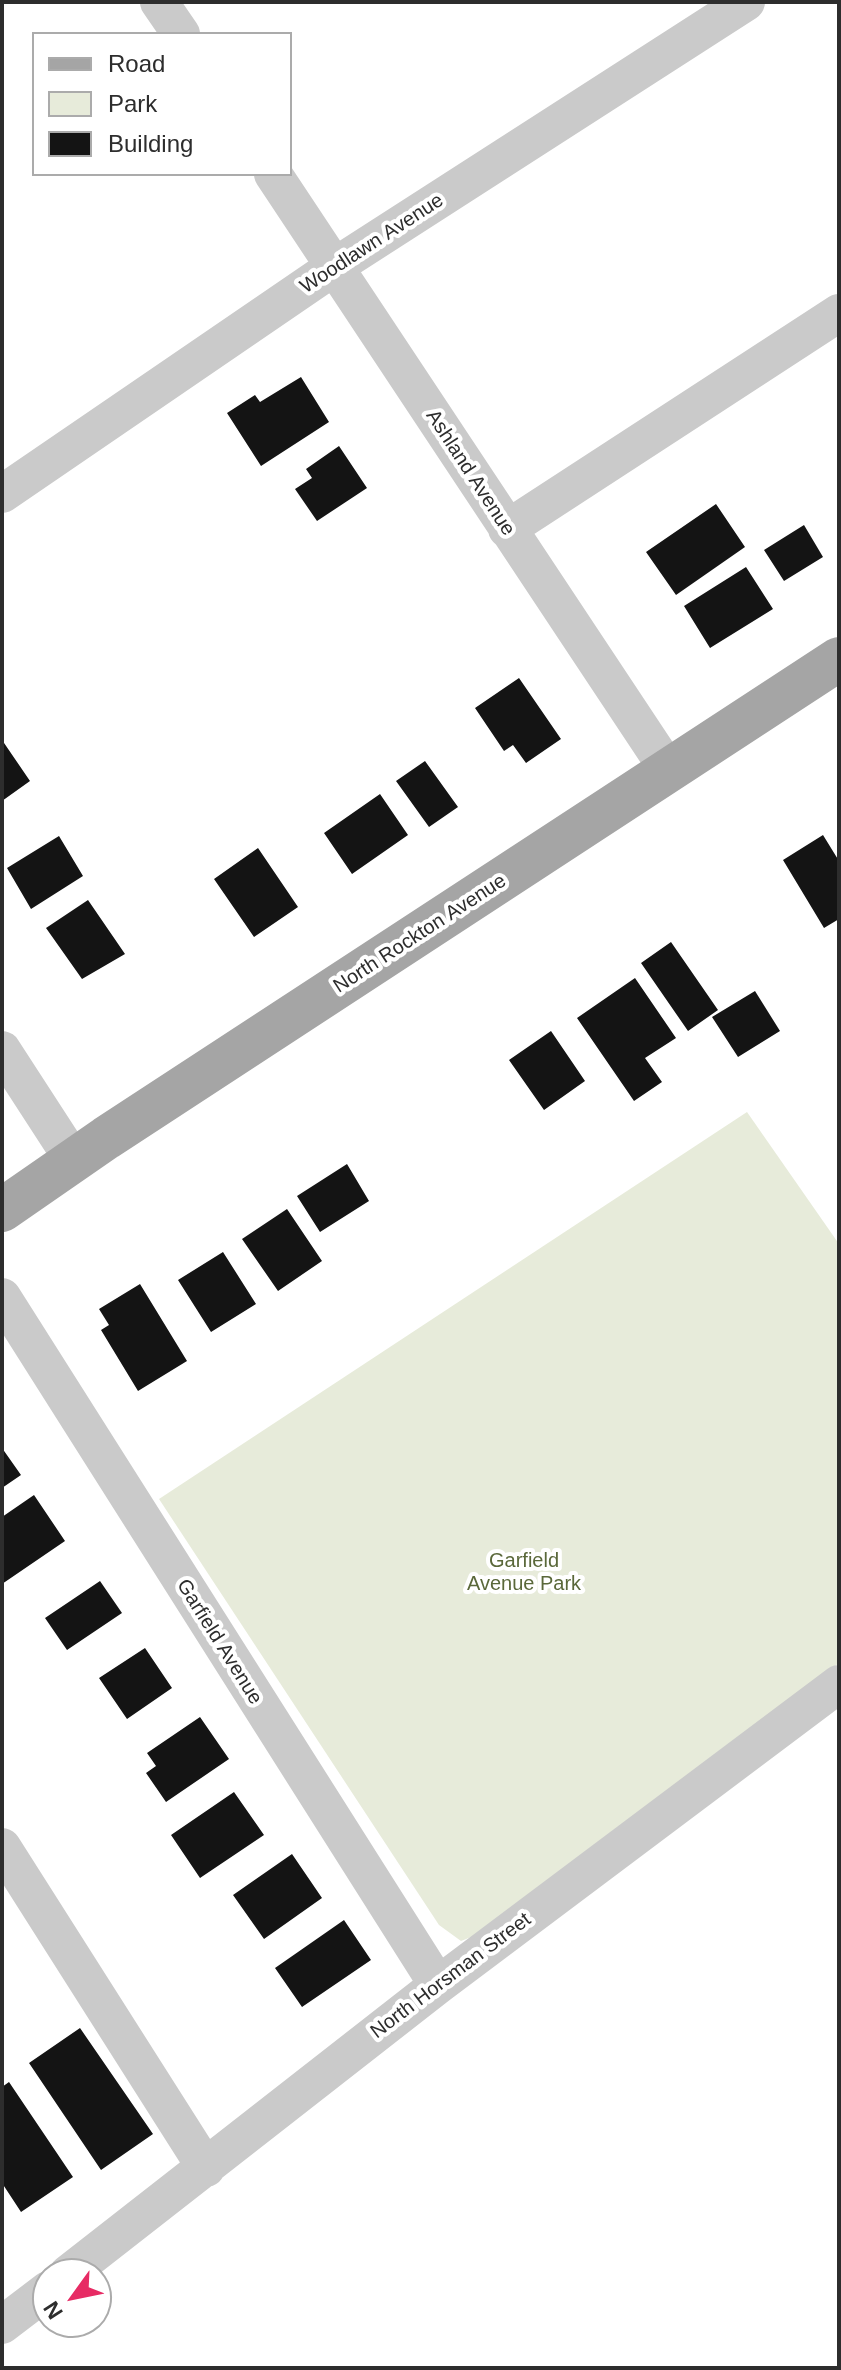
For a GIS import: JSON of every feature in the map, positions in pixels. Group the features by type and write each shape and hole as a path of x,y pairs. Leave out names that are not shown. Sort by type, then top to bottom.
{"main road":[{"name":"North Rockton Avenue","path":"2,1210 839,659"}],"street":[{"path":"159,2 180,32"},
{"name":"Woodlawn Avenue","path":"2,494 334,267 746,2"},
{"name":"Ashland Avenue","path":"274,176 669,771"},
{"path":"507,529 839,313"},
{"path":"2,1050 74,1161"},
{"name":"Garfield Avenue","path":"2,1297 438,1985"},
{"name":"North Horsman Street","path":"89,2258 438,1985 839,1684"},
{"path":"2,1847 206,2168"},
{"path":"2,2325 32,2302"}],"green space":[{"name":"Garfield Avenue Park","path":"747,1112 839,1244 839,1663 479,1934 461,1941 439,1925 159,1499"}],"building":[{"path":"301,377 329,422 261,466 227,413 255,395 260,402"},
{"path":"339,446 367,488 317,521 295,489 312,478 306,469"},
{"path":"716,504 745,547 676,595 646,552"},
{"path":"804,525 823,557 784,581 764,550"},
{"path":"746,567 773,609 710,648 684,606"},
{"path":"519,678 561,739 526,763 513,745 504,751 475,708"},
{"path":"2,740 30,781 2,801"},
{"path":"425,761 458,807 429,827 396,781"},
{"path":"380,794 408,835 352,874 324,833"},
{"path":"823,835 839,861 839,919 824,928 783,860"},
{"path":"59,836 83,876 31,909 7,868"},
{"path":"258,848 298,907 254,937 214,879"},
{"path":"88,900 125,954 82,979 46,928"},
{"path":"671,942 718,1010 688,1031 641,963"},
{"path":"635,978 676,1038 645,1058 662,1082 634,1101 577,1018"},
{"path":"755,991 780,1031 738,1057 712,1017"},
{"path":"551,1031 585,1081 544,1110 509,1060"},
{"path":"347,1164 369,1201 320,1232 297,1196"},
{"path":"287,1209 322,1261 278,1291 242,1239"},
{"path":"223,1252 256,1304 211,1332 178,1280"},
{"path":"140,1284 187,1361 138,1391 101,1330 109,1325 99,1309"},
{"path":"2,1448 21,1475 2,1488"},
{"path":"34,1495 65,1541 2,1584 2,1517"},
{"path":"100,1581 122,1613 67,1650 45,1618"},
{"path":"145,1648 172,1688 127,1719 99,1678"},
{"path":"200,1717 229,1759 166,1802 146,1773 156,1766 147,1753"},
{"path":"234,1792 264,1835 200,1878 171,1835"},
{"path":"292,1854 322,1898 264,1939 233,1895"},
{"path":"344,1920 371,1960 302,2007 275,1968"},
{"path":"80,2028 153,2134 101,2170 29,2063"},
{"path":"9,2082 73,2177 21,2212 2,2183 2,2087"}]}
